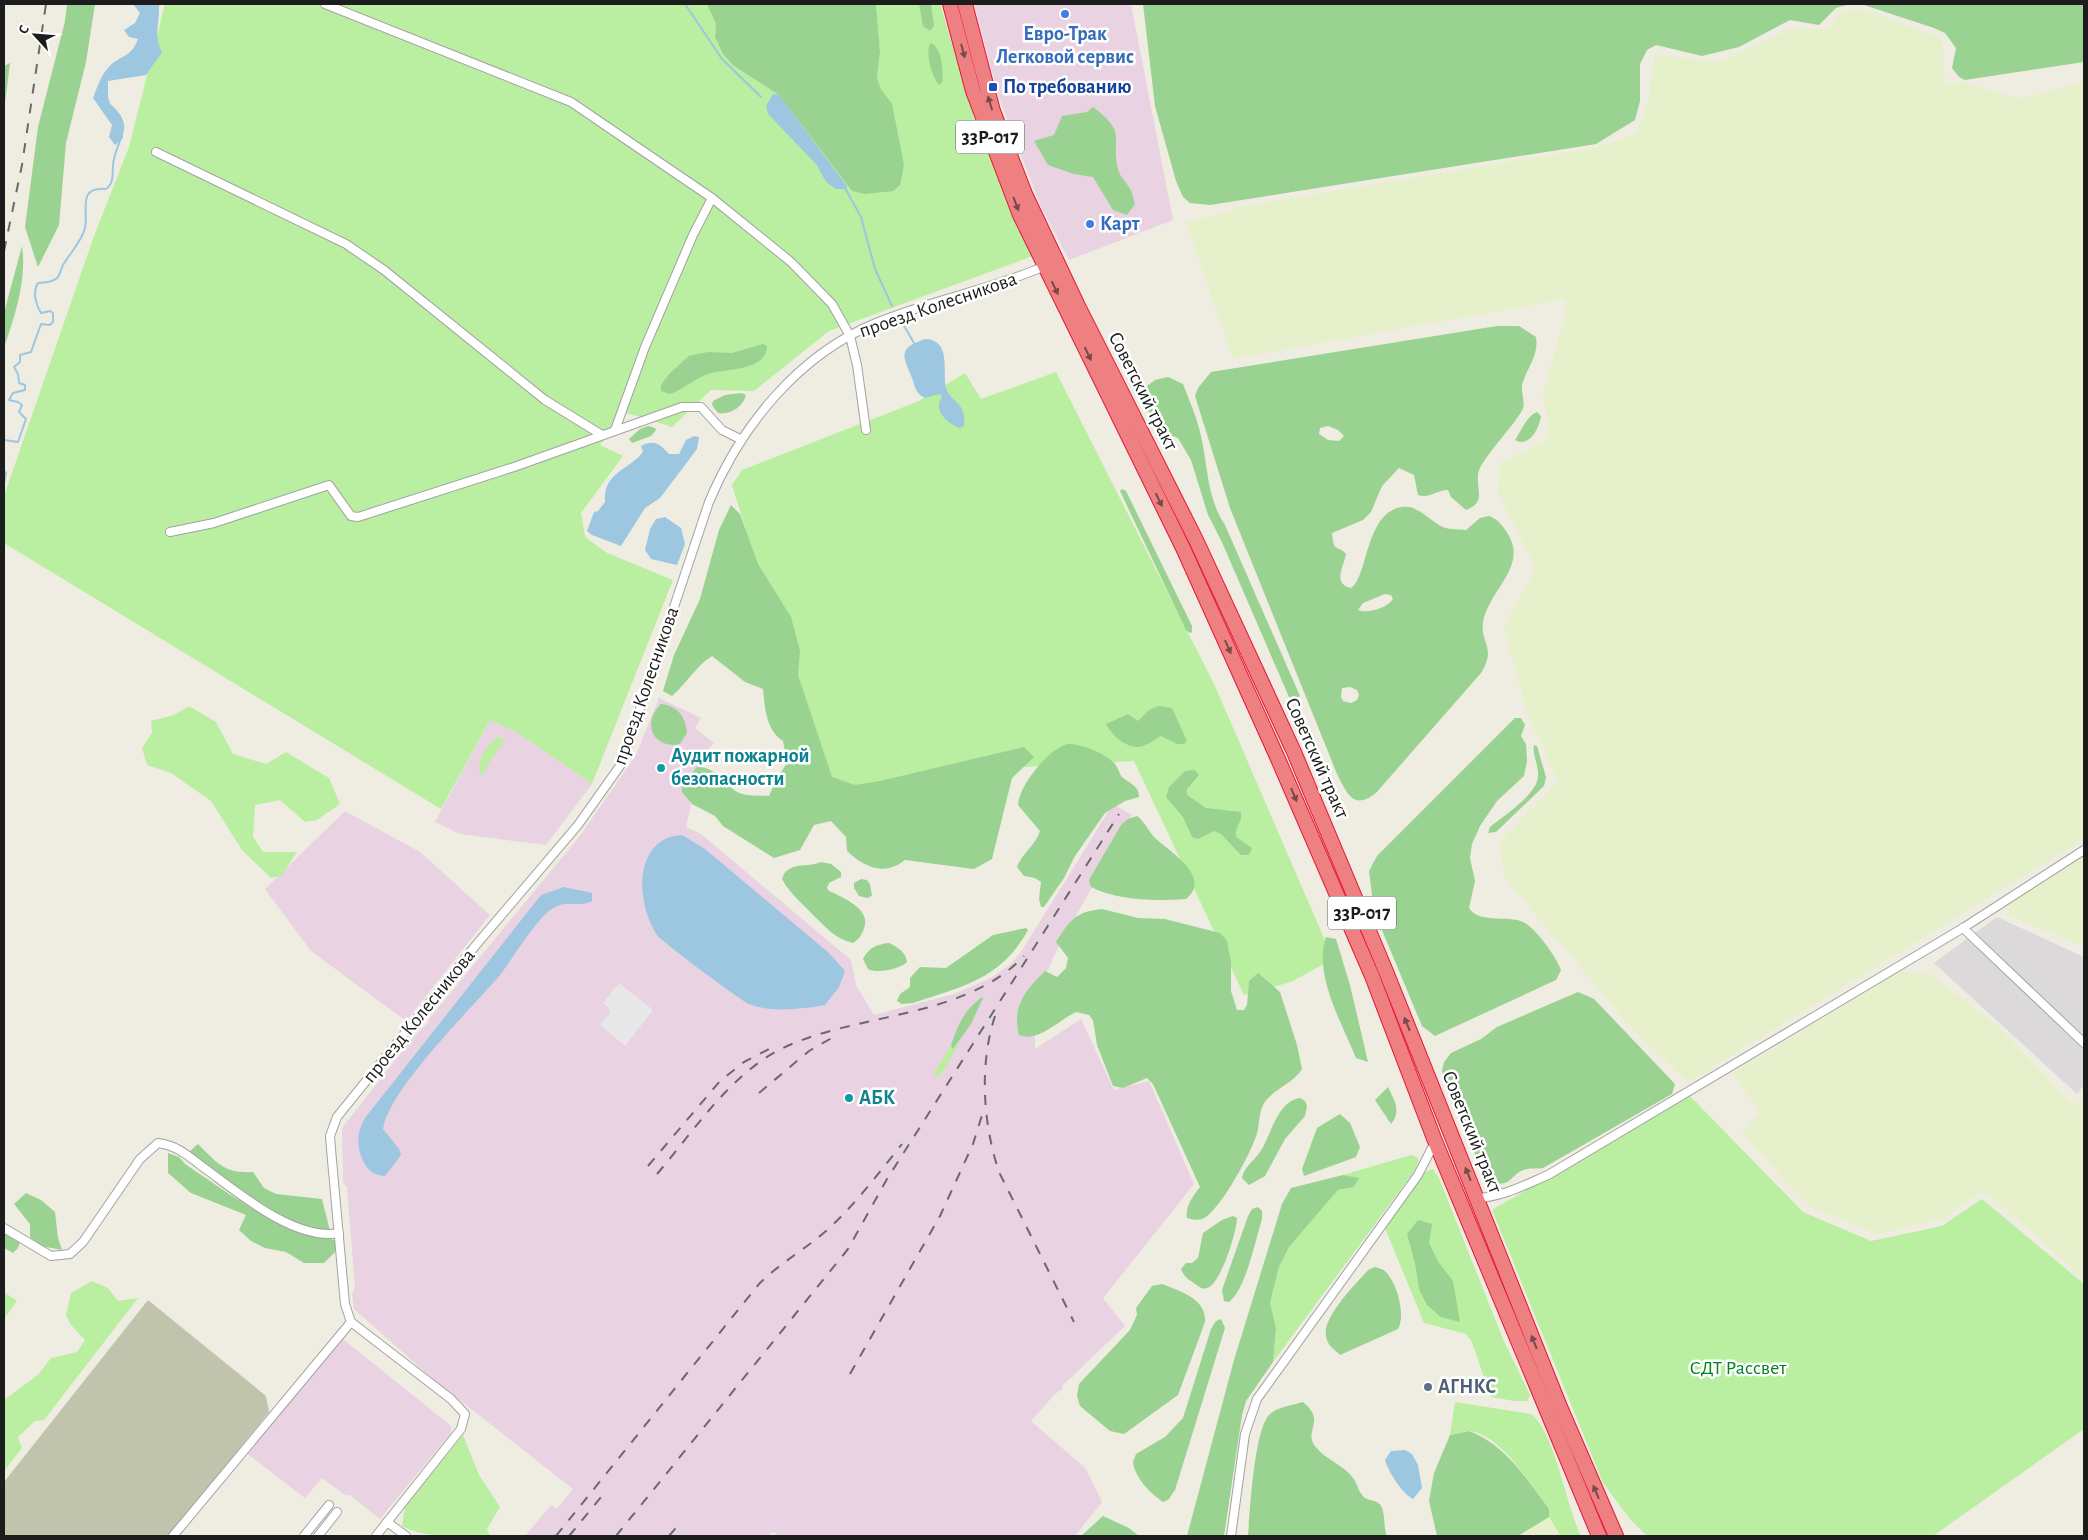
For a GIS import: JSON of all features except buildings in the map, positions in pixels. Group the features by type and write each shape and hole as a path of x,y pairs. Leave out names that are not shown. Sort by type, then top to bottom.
{"highway":[{"name":"Советский тракт","path":"950,4 981,114 1020,215 1050,263 1196,540 1294,752 1388,974 1560,1407 1616,1536"},
{"name":"Советский тракт","path":"965,4 993,111 1050,263 1183,548 1278,759 1372,976 1435,1141 1599,1536"}],"street":[{"path":"325,4 571,102 712,198 791,262 832,304 850,336 857,365 866,430"},
{"path":"156,152 346,244 384,270 545,400 602,435"},
{"path":"615,430 645,347 693,235 712,198"},
{"name":"проезд Колесникова","path":"351,1322 345,1304 330,1136 337,1117 476,945 578,825 619,769 626,755 710,502 723,470 740,439 771,400 791,380 824,353 850,336 892,317 1010,281 1050,263"},
{"path":"170,532 214,523 330,485 351,516 358,517 514,467 682,407 701,407 722,430 740,439"},
{"path":"1477,1198 1489,1197 1513,1190 1548,1175 1963,928 2084,850"},
{"path":"1963,928 2084,1043"},
{"path":"1231,1536 1245,1434 1257,1399 1418,1175 1435,1141"},
{"path":"4,1228 51,1256 70,1254 83,1242 140,1158 158,1143 173,1145 246,1198 294,1228 331,1235 339,1233"},
{"path":"173,1536 351,1322 451,1399 465,1414 461,1429 376,1536"},
{"path":"304,1536 329,1505"},
{"path":"318,1536 337,1512"},
{"path":"387,1522 406,1536"}],"shaded area":[{"path":"974,4 1131,4 1173,220 1069,260 1041,207 999,98"},
{"path":"1864,10 1942,38 1945,84 1963,82 2020,99 2072,85 2084,79 2084,839 1688,1082 1628,1024 1504,877 1500,842 1558,781 1527,713 1504,626 1536,568 1498,492 1500,463 1546,440 1549,427 1543,395 1565,316 1565,299 1233,359 1186,221 1216,215 1238,207 1597,147 1637,133 1649,97 1654,55 1721,61 1793,28 1829,30 1839,11"},
{"path":"659,698 701,718 695,728 714,743 702,756 686,827 701,834 851,960 856,985 874,1015 954,994 989,979 1011,964 1021,952 1113,804 1132,815 1057,950 1044,978 1035,1026 1035,1049 1081,1019 1114,1090 1149,1081 1194,1184 1103,1298 1125,1326 1062,1386 1063,1389 1055,1394 1031,1421 1086,1469 1102,1502 1075,1536 779,1536 773,1532 767,1536 525,1536 551,1505 557,1509 573,1489 433,1379 354,1309 352,1294 355,1287 347,1187 343,1183 342,1128 415,1035 429,1022 429,1019 579,837 635,757"},
{"path":"490,720 518,733 592,784 546,845 460,834 435,822"},
{"path":"345,811 420,852 490,915 406,1021 311,951 265,889"},
{"path":"2084,856 2084,946 2007,915 2008,904"},
{"path":"1997,917 2084,957 2084,1085 2077,1094 1934,963"},
{"path":"1899,972 1930,974 1995,1024 2075,1106 2084,1096 2084,1279 1990,1195 1979,1193 1942,1219 1878,1234 1810,1207 1742,1134 1760,1113 1733,1073"},
{"path":"619,983 653,1010 625,1046 600,1025 610,1013 609,1008 603,1003"},
{"path":"148,1300 266,1396 269,1412 169,1536 4,1536 4,1482"},
{"path":"343,1339 451,1426 451,1433 380,1519 350,1495 345,1495 322,1478 305,1498 248,1454"},
{"path":"1549,1517 1561,1536 1518,1536"}],"green space":[{"path":"67,4 95,4 86,62 66,143 59,225 38,267 25,227 38,127 65,21"},
{"path":"165,4 707,4 716,24 715,37 734,66 779,95 892,105 881,89 877,78 880,52 876,4 940,4 975,120 1033,256 829,331 754,391 711,390 672,427 627,413 600,445 623,456 581,513 585,537 607,553 673,580 592,784 518,733 490,720 441,809 4,543 4,496 94,236 129,147"},
{"path":"707,4 876,4 880,52 877,78 881,89 892,104 904,165 900,185 893,191 865,194 852,191 779,95 734,66 723,54 715,37 716,24"},
{"path":"919,4 931,4 934,26 930,31 923,26"},
{"path":"1143,4 1850,4 1836,8 1819,25 1790,20 1739,47 1702,56 1656,45 1647,50 1640,64 1640,101 1635,120 1596,144 1210,205 1190,203 1183,197 1176,181 1155,106"},
{"path":"1861,4 2084,4 2084,62 1965,80 1959,77 1952,68 1956,48 1945,33"},
{"path":"931,43 940,54 943,81 939,85 930,64 928,52"},
{"path":"10,63 4,111 4,66"},
{"path":"1093,107 1104,116 1115,131 1119,172 1131,191 1135,204 1127,215 1113,210 1093,177 1074,174 1048,165 1034,141 1054,135 1062,116 1087,112"},
{"path":"22,246 23,271 19,297 4,347 4,313"},
{"path":"1497,326 1519,326 1536,337 1536,350 1522,385 1523,408 1480,468 1478,474 1479,497 1473,506 1466,510 1451,497 1448,490 1426,496 1418,495 1414,475 1399,468 1382,486 1371,512 1363,520 1332,533 1336,548 1346,554 1341,574 1342,583 1351,588 1357,582 1374,532 1381,520 1390,512 1402,507 1414,508 1445,528 1451,529 1466,530 1480,518 1489,516 1502,525 1513,546 1510,568 1492,599 1483,622 1488,657 1481,673 1376,793 1368,798 1356,800 1352,797 1344,788 1337,774 1230,508 1195,396 1198,388 1211,372","holes":["1328,426 1338,430 1344,436 1339,441 1328,440 1319,434 1320,428","1385,594 1391,595 1393,599 1386,605 1372,611 1358,610 1363,603","1350,687 1357,690 1359,695 1357,700 1351,703 1343,701 1341,697 1342,688"]},
{"path":"763,344 767,346 765,354 760,361 752,365 708,374 670,394 661,391 661,385 669,374 689,356 708,352 732,353"},
{"path":"1056,372 1215,686 1333,959 1291,982 1244,995 1134,761 954,771 829,799 732,485 742,470 919,401 965,373 981,399"},
{"path":"1168,377 1183,384 1203,444 1208,480 1214,503 1300,696 1295,700 1289,697 1221,540 1208,515 1191,460 1178,438 1165,433 1151,418 1144,397 1146,387 1155,380"},
{"path":"741,393 746,395 742,403 727,413 718,413 712,405 713,401 725,395"},
{"path":"1537,412 1541,416 1533,436 1525,441 1515,440 1527,420"},
{"path":"648,426 656,430 651,436 632,443 629,439 640,429"},
{"path":"1122,489 1126,491 1192,626 1192,632 1190,633 1186,630 1120,491"},
{"path":"731,505 740,514 758,564 791,617 800,651 798,675 832,777 855,785 880,781 1024,747 1034,757 1012,778 992,859 974,869 905,860 890,868 875,868 861,862 847,851 846,837 831,821 814,825 800,850 774,858 723,826 715,816 692,804 682,792 682,784 697,767 703,767 714,772 732,789 741,794 769,796 776,780 787,763 783,741 773,731 767,718 763,689 745,682 712,656 672,696 663,691 674,655 700,599 719,530"},
{"path":"661,704 672,707 682,717 687,733 680,744 671,745 664,743 653,734 652,720"},
{"path":"189,706 216,722 233,754 266,764 286,752 329,778 340,804 317,820 305,822 280,800 255,805 253,837 263,852 297,852 281,876 271,878 242,850 211,801 171,773 147,765 142,748 152,733 151,721 174,715"},
{"path":"1158,706 1172,708 1187,741 1184,744 1177,744 1161,736 1143,746 1132,746 1116,737 1106,724 1128,714 1138,721 1149,710"},
{"path":"1515,718 1521,718 1525,725 1521,736 1526,744 1527,761 1524,776 1497,801 1480,826 1472,844 1470,858 1475,881 1469,908 1480,916 1517,920 1528,925 1545,944 1561,970 1556,980 1435,1036 1422,1026 1374,911 1369,871 1377,856"},
{"path":"497,737 505,739 480,777 479,771 482,755"},
{"path":"1067,744 1079,745 1104,755 1115,765 1122,777 1136,787 1139,797 1125,801 1105,813 1075,856 1064,878 1044,907 1041,907 1039,899 1041,882 1035,878 1024,876 1017,867 1040,831 1018,805 1023,788 1036,769 1051,753"},
{"path":"1534,745 1537,746 1546,777 1544,786 1496,832 1488,833 1490,827 1526,797 1536,783 1538,772"},
{"path":"1195,770 1199,775 1187,789 1187,795 1206,808 1241,812 1236,837 1252,848 1249,855 1241,855 1221,834 1214,831 1198,839 1192,837 1183,817 1166,797 1169,787 1185,771"},
{"path":"1137,816 1154,837 1192,873 1195,882 1193,891 1186,899 1137,899 1113,895 1091,887 1089,880 1121,825 1128,819"},
{"path":"821,862 831,864 841,872 841,877 829,883 827,888 829,891 856,906 864,917 865,924 862,933 853,943 841,938 827,928 793,894 782,879 785,873 793,867"},
{"path":"861,879 867,880 870,884 872,896 867,898 859,896 854,888 854,883"},
{"path":"1102,909 1138,918 1165,919 1220,933 1227,941 1231,962 1231,991 1237,1010 1244,1010 1247,1005 1249,981 1258,973 1280,992 1297,1045 1302,1069 1293,1079 1271,1095 1263,1105 1257,1135 1240,1169 1227,1192 1213,1211 1201,1219 1187,1218 1188,1205 1200,1187 1153,1084 1147,1078 1123,1088 1113,1086 1097,1045 1093,1020 1089,1015 1076,1012 1048,1030 1034,1036 1026,1037 1019,1035 1017,1016 1026,992 1045,971 1057,977 1066,968 1068,958 1056,942 1061,934 1074,918 1085,912"},
{"path":"1026,928 1028,930 1006,960 979,978 913,1003 902,1004 897,1001 900,994 910,987 910,978 920,967 946,968 993,935"},
{"path":"1326,937 1336,939 1350,985 1368,1062 1356,1058 1331,998 1323,967 1323,951"},
{"path":"889,943 903,953 907,962 904,965 888,970 877,971 868,969 863,959 868,952 881,944"},
{"path":"1578,992 1594,999 1675,1084 1672,1094 1543,1168 1521,1171 1506,1183 1494,1182 1485,1178 1444,1079 1442,1071 1444,1062 1451,1053 1481,1039 1497,1027"},
{"path":"982,997 971,1024 953,1049 951,1045 962,1018"},
{"path":"962,1039 942,1073 936,1077 934,1073 951,1045 955,1048"},
{"path":"1388,1087 1396,1106 1396,1115 1391,1124 1375,1100"},
{"name":"СДТ Рассвет","path":"1689,1095 1803,1212 1871,1241 1942,1226 1982,1199 2084,1284 2084,1429 1933,1536 1647,1536 1630,1519 1603,1483 1492,1210"},
{"path":"1300,1098 1305,1101 1307,1106 1305,1116 1285,1139 1265,1176 1249,1185 1242,1178 1245,1171 1260,1152 1280,1112 1286,1105"},
{"path":"1340,1114 1350,1123 1360,1147 1356,1157 1304,1176 1302,1169 1317,1128"},
{"path":"198,1144 222,1166 235,1171 253,1172 264,1188 276,1194 322,1199 330,1231 294,1223 235,1187 189,1152"},
{"path":"168,1153 179,1157 185,1164 256,1211 294,1229 335,1240 335,1252 324,1263 304,1263 286,1252 265,1248 251,1241 239,1230 246,1215 191,1193 168,1173"},
{"path":"1411,1155 1417,1157 1419,1161 1415,1170 1273,1362 1276,1328 1270,1303 1279,1267 1289,1247 1338,1190 1354,1187 1358,1178 1343,1175"},
{"path":"1433,1169 1439,1178 1503,1339 1530,1395 1527,1401 1491,1397 1471,1340 1466,1334 1424,1323 1385,1228 1385,1224 1413,1184 1419,1177"},
{"path":"1343,1175 1359,1178 1354,1187 1338,1190 1289,1247 1279,1267 1270,1303 1276,1328 1273,1362 1246,1401 1242,1415 1224,1536 1187,1536 1234,1360 1282,1204 1291,1188"},
{"path":"26,1193 41,1200 55,1212 58,1238 62,1250 41,1246 30,1237 30,1224 14,1204"},
{"path":"1258,1207 1262,1211 1262,1219 1245,1276 1235,1296 1229,1302 1224,1301 1222,1290 1248,1216 1252,1209"},
{"path":"1233,1216 1237,1218 1236,1225 1223,1268 1212,1284 1207,1288 1200,1287 1189,1280 1181,1269 1186,1263 1192,1263 1198,1258 1203,1233 1222,1220"},
{"path":"1418,1220 1432,1224 1429,1243 1439,1263 1453,1281 1460,1322 1441,1317 1427,1305 1419,1289 1415,1263 1407,1234"},
{"path":"4,1232 20,1242 18,1248 13,1253 4,1248"},
{"path":"1375,1267 1386,1272 1397,1291 1401,1308 1398,1329 1340,1355 1331,1347 1326,1336 1329,1320 1348,1292 1368,1270"},
{"path":"92,1281 108,1288 118,1301 138,1298 44,1420 35,1421 18,1437 22,1448 4,1471 4,1400 38,1375 51,1358 77,1352 85,1340 71,1325 66,1315 71,1293"},
{"path":"1162,1284 1184,1293 1197,1302 1202,1307 1205,1322 1178,1395 1124,1434 1110,1431 1080,1406 1077,1396 1079,1384 1130,1330 1137,1315 1136,1308 1152,1286"},
{"path":"4,1292 17,1301 4,1319"},
{"path":"1221,1319 1225,1328 1175,1490 1168,1500 1163,1502 1144,1485 1134,1468 1133,1462 1136,1454 1165,1437 1183,1418 1211,1329 1216,1321"},
{"path":"1303,1402 1313,1415 1311,1435 1315,1446 1349,1473 1365,1498 1380,1504 1383,1510 1387,1536 1248,1536 1254,1472 1260,1436 1265,1423 1273,1412"},
{"path":"1455,1402 1531,1414 1547,1436 1581,1536 1561,1536 1549,1517 1549,1509 1514,1462 1492,1441 1481,1434 1469,1431 1450,1435"},
{"path":"1469,1431 1482,1437 1505,1454 1523,1474 1549,1509 1549,1517 1518,1536 1437,1536 1429,1501 1434,1473 1450,1435"},
{"path":"463,1435 479,1475 500,1507 487,1529 490,1536 457,1537 434,1535 402,1526 405,1507"},
{"path":"1103,1516 1129,1528 1139,1536 1081,1536"}],"water":[{"path":"133,4 159,5 157,34 162,52 146,75 108,81 108,97 111,106 121,116 123,138 115,145 109,137 112,125 93,98 106,70 113,63 128,54 138,39 129,37 124,30 135,23 140,13"},
{"path":"773,94 779,95 847,186 845,189 836,189 826,182 817,165 768,114 766,106"},
{"path":"925,339 933,341 942,350 946,388 963,412 964,426 960,428 946,420 940,411 939,402 942,397 940,394 925,398 915,387 906,364 905,354 910,346"},
{"path":"694,436 699,437 697,449 660,498 645,508 621,546 592,535 587,531 594,512 598,511 605,502 605,492 608,484 612,478 643,452 641,446 653,443 660,445 669,454 679,454 686,440"},
{"path":"665,517 681,528 685,544 677,565 651,559 645,550 650,529 656,519"},
{"path":"682,835 705,849 829,953 845,971 839,987 825,1005 797,1009 767,1009 749,1004 702,971 657,935 645,907 642,891 643,874 647,860 654,848 666,839"},
{"path":"564,887 592,893 592,901 581,904 561,905 543,916 500,975 415,1072 399,1093 388,1113 383,1129 399,1149 401,1155 385,1176 372,1172 363,1161 358,1140 365,1118 541,895"},
{"path":"1405,1450 1412,1454 1418,1465 1422,1488 1413,1499 1396,1482 1385,1460 1391,1451"}],"waterway":[{"path":"685,4 722,59 761,97"},
{"path":"4,440 18,442 26,419 19,412 22,405 9,400 13,393 25,390 25,385 19,383 18,374 14,367 20,362 20,355 31,352 41,324 50,325 53,322 53,313 50,311 41,313 39,310 35,298 36,287 38,283 50,282 58,277 63,265 79,242 85,228 87,196 97,189 106,189 111,183 113,163 123,131 123,125 117,112 110,105"},
{"path":"845,188 861,217 875,269 892,306"},
{"path":"903,324 914,343"},
{"path":"4,471 6,473 4,483"}],"railway":[{"path":"4,251 22,165 46,4"},
{"path":"616,1536 848,1249 887,1179 1119,814"},
{"path":"657,1174 698,1123 728,1090 761,1061 779,1050 840,1028 940,1004 971,992 999,977 1024,956"},
{"path":"995,1016 990,1035 985,1074 986,1114 994,1154 999,1172 1074,1322"},
{"path":"759,1093 809,1051 837,1035"},
{"path":"648,1166 720,1081 744,1062 769,1049"},
{"path":"850,1374 940,1216 973,1144 983,1112"},
{"path":"556,1536 759,1284 837,1221 866,1189 902,1144"},
{"path":"569,1536 606,1491"},
{"path":"669,1536 680,1523"}],"place":[{"name":"Евро-Трак Легковой сервис","path":"1065,14"},
{"name":"По требованию","path":"993,87"},
{"name":"Карт","path":"1090,224"},
{"name":"Аудит пожарной безопасности","path":"661,768"},
{"name":"АБК","path":"849,1098"},
{"name":"АГНКС","path":"1428,1387"}]}
